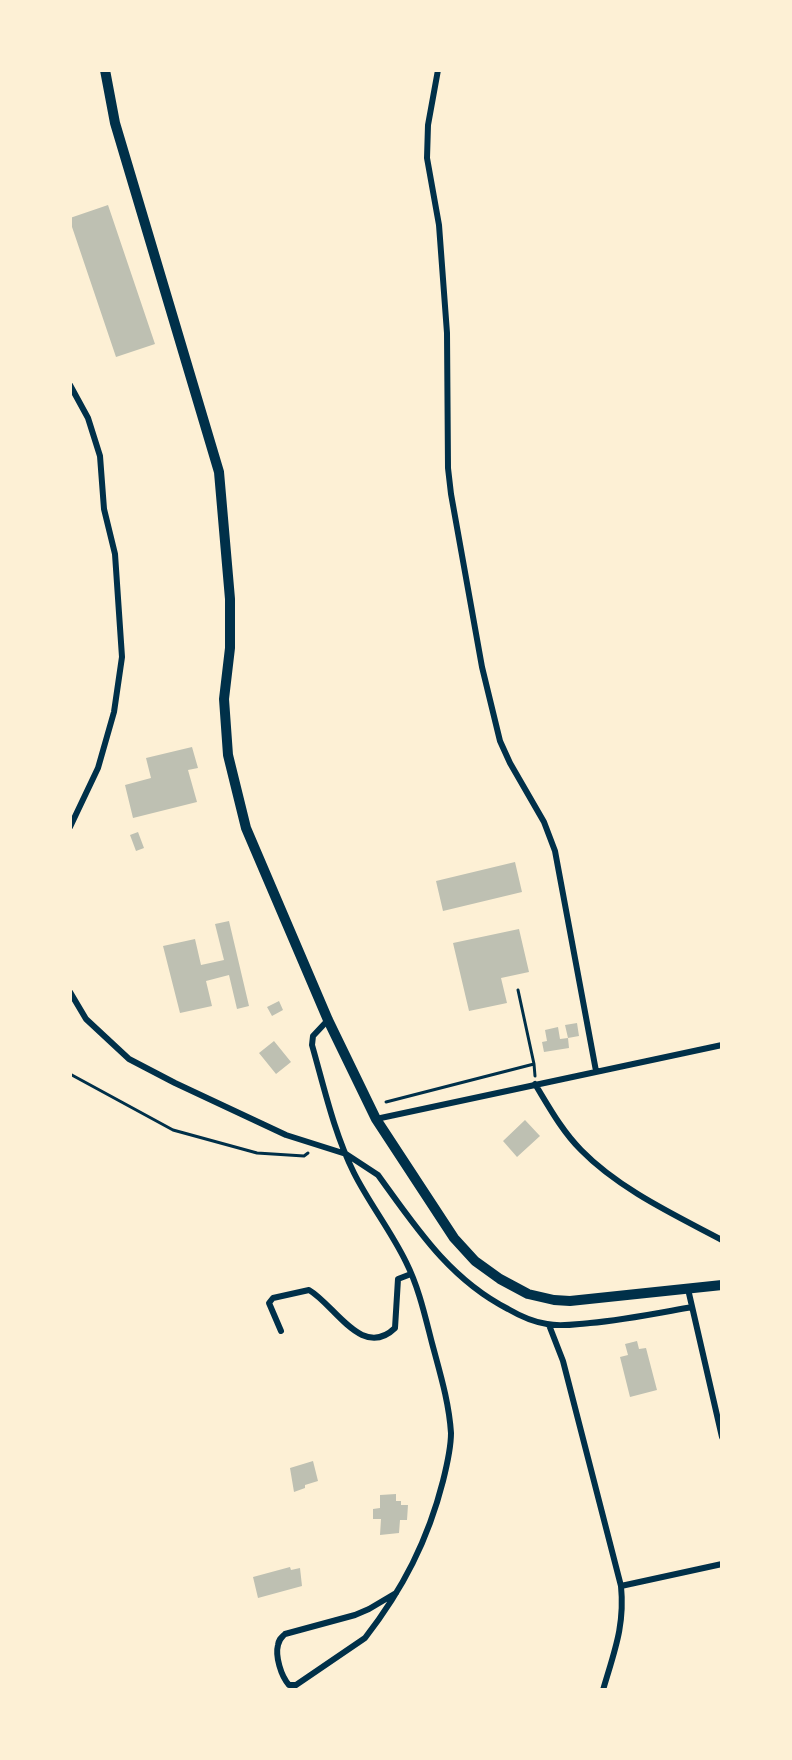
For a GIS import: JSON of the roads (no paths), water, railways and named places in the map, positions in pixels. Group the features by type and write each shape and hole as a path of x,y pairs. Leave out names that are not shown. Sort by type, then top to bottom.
{"main road":[{"path":"105,70 115,123 219,472 230,599 230,648 224,699 228,755 235,787 246,828 328,1020 376,1119 454,1238 475,1261 528,1294 570,1301 722,1285"}],"street":[{"path":"438,70 428,125 427,158 439,225 447,333 451,494 482,667 500,741 544,822 555,851 596,1071"},
{"path":"70,385 88,418 100,456 104,509 115,554 122,657 114,712 98,768 70,827"},
{"path":"70,992 86,1019 129,1059 286,1135 346,1154 378,1175 451,1270 496,1303 524,1318 549,1325 617,1321 692,1307"},
{"path":"328,1020 313,1036 312,1045 333,1118 354,1173 389,1231 417,1288 447,1402 451,1435 448,1461 430,1527 396,1593 365,1638 296,1685 289,1685 283,1678 277,1647 285,1634 355,1615 396,1593"},
{"path":"376,1119 722,1045"},
{"path":"535,1084 580,1150 610,1176 722,1240"},
{"path":"281,1331 269,1303 273,1298 309,1290 320,1296 357,1333 379,1338 395,1328 398,1279 411,1274"},
{"path":"688,1289 722,1437"},
{"path":"549,1325 563,1361 621,1586 623,1615 603,1690"},
{"path":"621,1586 722,1564"}]}
